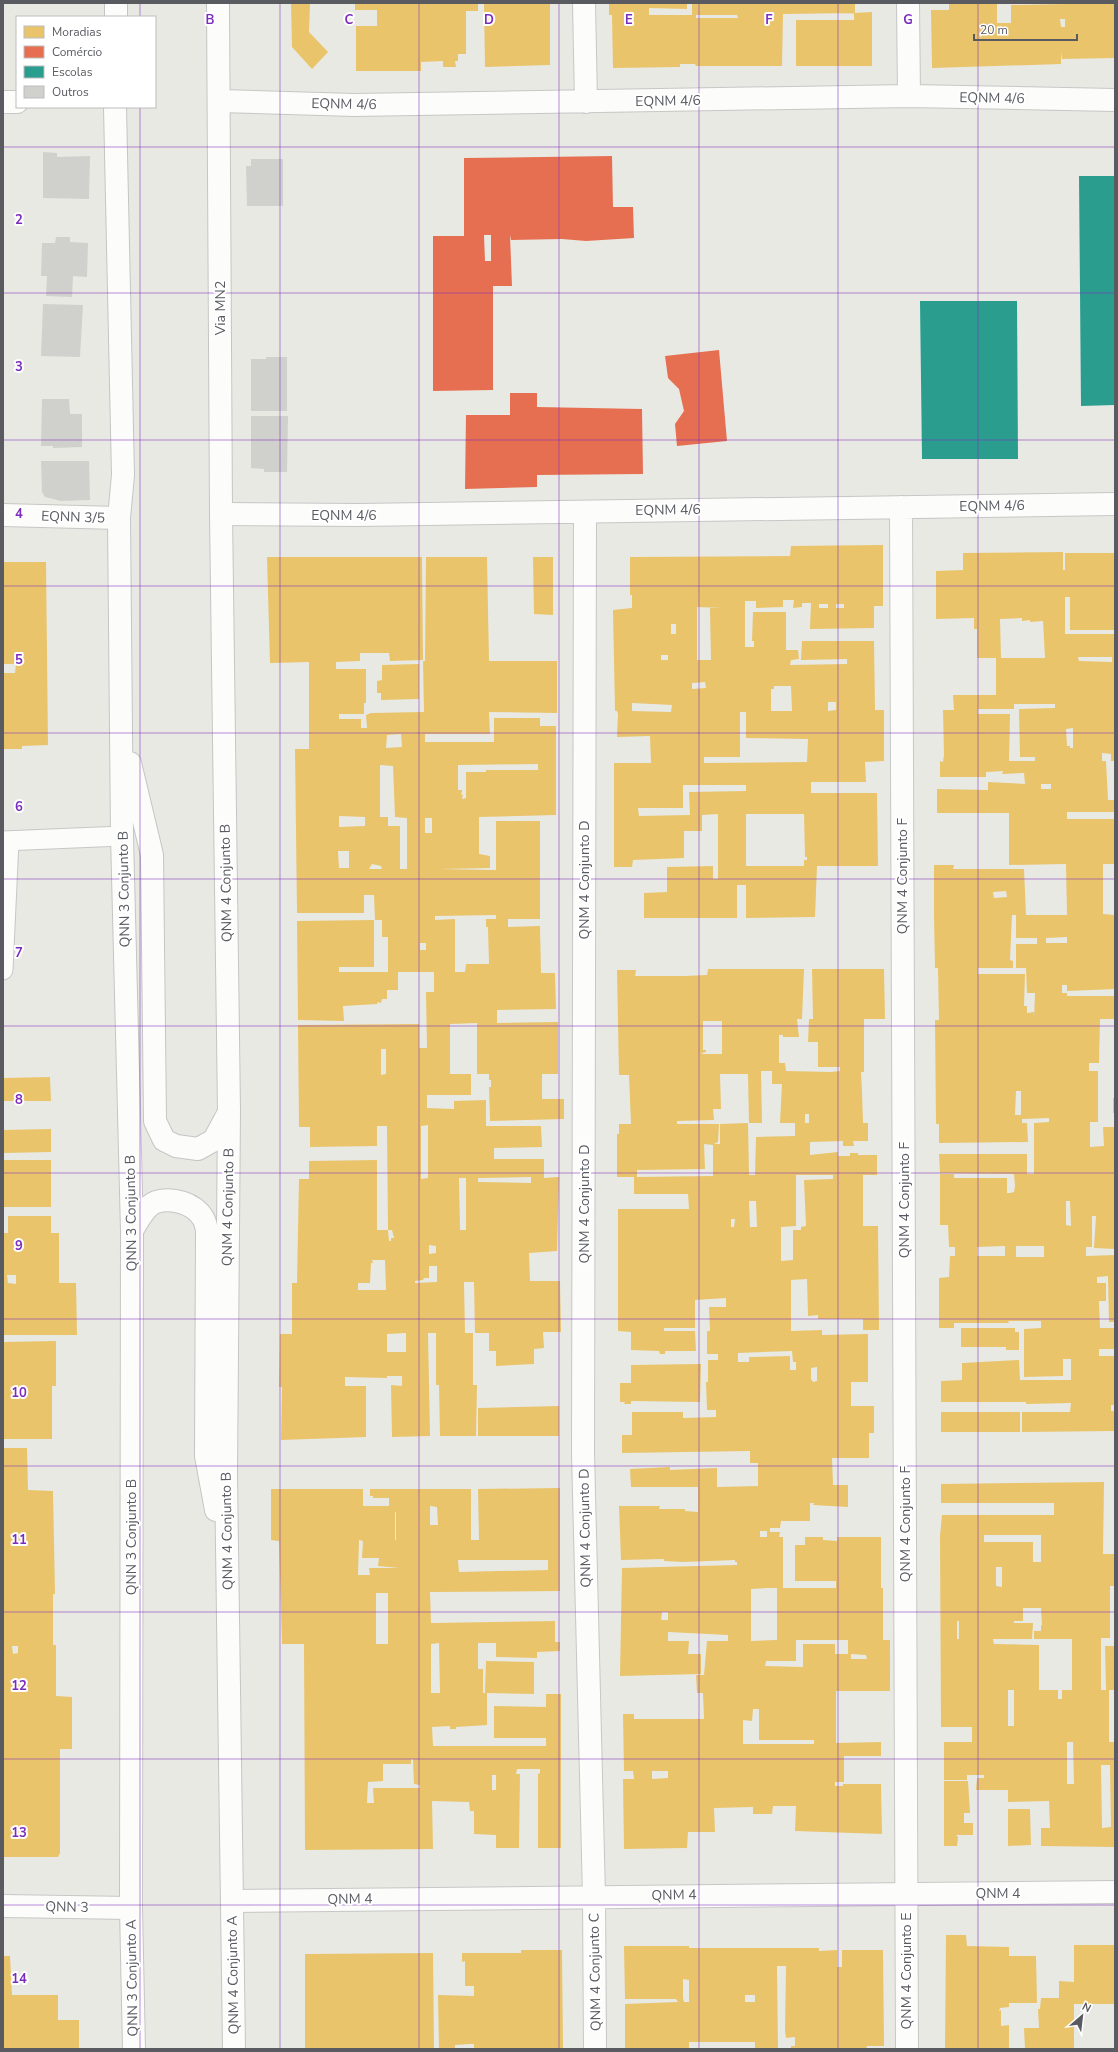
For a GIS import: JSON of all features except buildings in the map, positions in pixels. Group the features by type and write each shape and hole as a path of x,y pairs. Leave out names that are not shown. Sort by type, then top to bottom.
{"street":[{"path":"116,3 116,16"},
{"name":"Via MN2","path":"218,3 220,101 221,514"},
{"path":"584,3 586,102"},
{"path":"908,3 909,96"},
{"name":"EQNM 4/6","path":"220,101 354,105 909,96 1115,100"},
{"path":"3,102 16,102"},
{"path":"115,108 123,475 120,518"},
{"name":"EQNM 4/6","path":"221,514 358,515 1115,504"},
{"name":"QNM 4 Conjunto F","path":"901,507 906,1893"},
{"name":"QNM 4 Conjunto D","path":"585,512 583,1453 594,1896"},
{"name":"QNM 4 Conjunto B","path":"221,514 229,1111 226,1466 233,1901"},
{"name":"EQNN 3/5","path":"3,515 120,518"},
{"name":"QNN 3 Conjunto B","path":"120,518 122,836 132,1231 131,1908"},
{"path":"121,724 152,855 155,1121 164,1140 176,1146 198,1149 214,1140 229,1111"},
{"path":"132,1231 144,1213 155,1202 172,1200 184,1202 204,1218 207,1230 206,1456 227,1566"},
{"name":"QNM 4","path":"233,1901 594,1896 1115,1892"},
{"name":"QNM 4 Conjunto E","path":"906,1893 907,2049"},
{"name":"QNM 4 Conjunto C","path":"594,1896 596,2049"},
{"name":"QNM 4 Conjunto A","path":"233,1901 234,2049"},
{"name":"QNN 3","path":"3,1906 131,1908"},
{"name":"QNN 3 Conjunto A","path":"131,1908 134,2049"}],"lane":[{"path":"3,970 6,841 122,836"}]}
